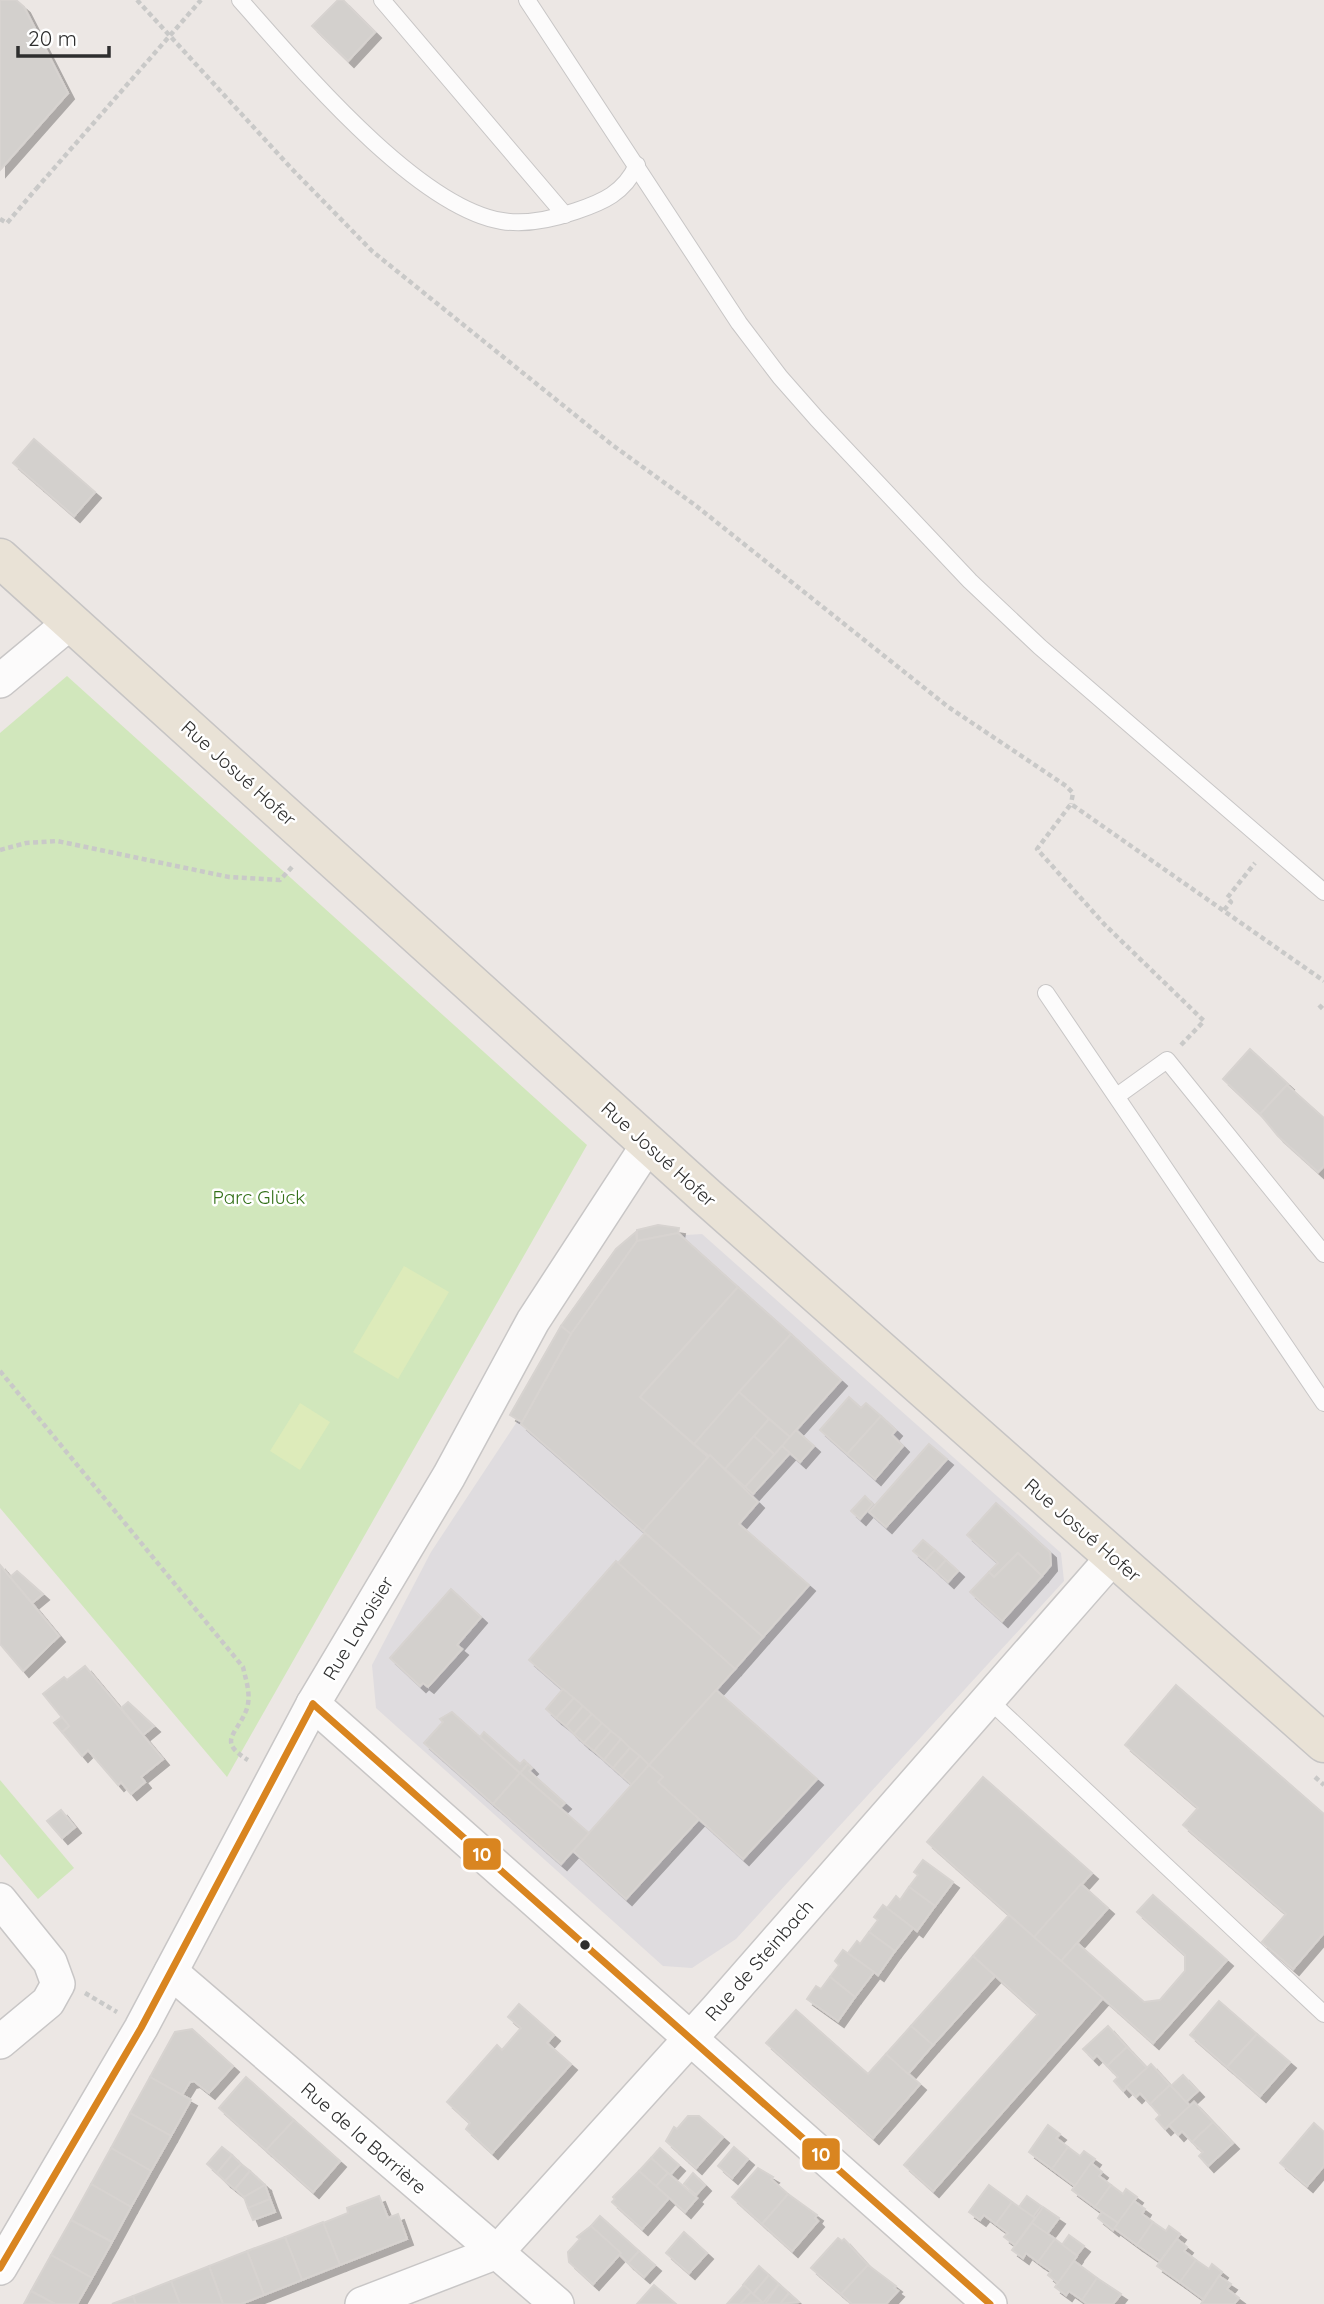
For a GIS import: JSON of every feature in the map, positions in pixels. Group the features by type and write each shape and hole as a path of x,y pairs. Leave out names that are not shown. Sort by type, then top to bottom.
{"main road":[{"name":"Rue Josué Hofer","path":"0,558 649,1143 1324,1743"}],"street":[{"path":"0,681 72,621"},
{"name":"Rue Lavoisier","path":"0,2268 141,2028 313,1704 449,1476 533,1321 649,1143"},
{"name":"Rue de Steinbach","path":"362,2304 497,2252 690,2039 1113,1557"},
{"path":"313,1704 990,2304"},
{"path":"0,1900 50,1962 58,1984 48,2002 0,2042"},
{"name":"Rue de la Barrière","path":"171,1972 557,2304"}],"lane":[{"path":"240,0 338,107 433,191 468,211 503,221 522,222 565,215 605,201 630,180 637,166"},
{"path":"382,0 565,215"},
{"path":"527,0 702,267 780,377 874,481 970,581 1040,648 1324,892"},
{"path":"1046,993 1324,1403"},
{"path":"1118,1096 1167,1060 1324,1254"},
{"path":"988,1699 1324,2014"}],"path":[{"path":"137,0 282,159 372,251 611,444 695,505 947,706 1073,793 1071,804 1037,849 1105,925 1205,1021 1167,1060"},
{"path":"0,219 7,223 201,0"},
{"path":"1071,804 1324,981"},
{"path":"0,850 26,843 57,841 229,877 280,880 300,859"},
{"path":"1224,910 1231,901 1227,898 1259,859 1265,864 1276,850"},
{"path":"1319,1005 1324,1010"},
{"path":"0,1371 243,1667 249,1690 246,1710 232,1732 231,1743 235,1752 275,1776"},
{"path":"58,1984 94,1997 141,2028"}],"shaded area":[{"path":"702,1234 1061,1553 1064,1581 736,1939 692,1968 663,1966 376,1708 372,1665 431,1552 638,1238"}],"green space":[{"name":"Parc Glück","path":"67,676 587,1145 227,1777 0,1508 0,733"},
{"path":"404,1266 449,1292 398,1379 353,1352"},
{"path":"300,1403 330,1422 300,1470 270,1451"},
{"path":"0,1780 74,1868 38,1899 0,1854"}],"building":[{"path":"0,0 16,0 24,7 68,93 0,170"},
{"path":"338,0 343,0 375,32 348,61 312,26"},
{"path":"34,439 95,492 74,516 13,463"},
{"path":"1250,1049 1288,1084 1260,1114 1223,1079"},
{"path":"1287,1085 1324,1118 1324,1166 1318,1172 1278,1136 1260,1114"},
{"path":"658,1225 679,1228 678,1233 637,1241 637,1230"},
{"path":"636,1232 637,1241 571,1334 561,1326 616,1249"},
{"path":"678,1233 738,1287 640,1397 708,1457 643,1531 521,1424 571,1334 637,1241"},
{"path":"738,1287 791,1334 694,1444 640,1397"},
{"path":"561,1326 571,1334 522,1422 510,1415"},
{"path":"791,1334 841,1380 790,1437 739,1392"},
{"path":"739,1392 769,1419 725,1469 694,1444"},
{"path":"849,1397 861,1408 866,1403 881,1416 847,1454 820,1430"},
{"path":"881,1416 896,1430 892,1435 903,1446 875,1479 847,1454"},
{"path":"769,1419 790,1437 775,1455 754,1436"},
{"path":"796,1430 814,1446 800,1462 782,1446"},
{"path":"754,1436 775,1455 745,1487 725,1469"},
{"path":"929,1444 947,1459 886,1527 869,1512"},
{"path":"782,1446 790,1453 753,1494 745,1487"},
{"path":"710,1455 758,1502 739,1524 809,1585 763,1637 643,1531"},
{"path":"865,1496 873,1504 860,1519 851,1511"},
{"path":"996,1503 1050,1552 1051,1565 1042,1576 1018,1553 994,1577 989,1572 998,1563 967,1535"},
{"path":"645,1533 763,1637 735,1669 618,1563"},
{"path":"923,1540 935,1550 925,1561 913,1551"},
{"path":"935,1550 946,1560 936,1571 925,1561"},
{"path":"1018,1553 1042,1576 1002,1621 970,1592 989,1572 994,1577"},
{"path":"946,1560 958,1571 948,1582 936,1571"},
{"path":"616,1561 735,1669 649,1765 529,1660"},
{"path":"0,1565 59,1636 23,1671 0,1644"},
{"path":"17,1571 43,1594 32,1603 10,1577"},
{"path":"451,1589 481,1617 457,1645 462,1649 428,1687 423,1683 420,1686 390,1658"},
{"path":"85,1666 163,1759 141,1777 145,1782 131,1794 121,1782 118,1785 88,1750 82,1756 62,1732 69,1726 43,1694 64,1677 67,1680"},
{"path":"1176,1685 1324,1814 1324,1933 1293,1969 1262,1942 1286,1914 1183,1825 1198,1808 1125,1745"},
{"path":"563,1689 574,1698 556,1718 546,1709"},
{"path":"716,1690 817,1779 743,1859 658,1782 663,1777 649,1765"},
{"path":"574,1698 583,1706 566,1726 556,1718"},
{"path":"128,1702 154,1726 143,1735 121,1708"},
{"path":"583,1706 592,1714 574,1734 566,1726"},
{"path":"452,1712 520,1773 493,1804 424,1743 443,1722 440,1719"},
{"path":"592,1714 602,1723 584,1743 574,1734"},
{"path":"62,1717 69,1726 62,1732 54,1723"},
{"path":"602,1723 611,1731 594,1751 584,1743"},
{"path":"611,1731 621,1739 604,1760 594,1751"},
{"path":"484,1732 520,1764 524,1760 528,1764 520,1773 480,1737"},
{"path":"621,1739 630,1748 613,1768 604,1760"},
{"path":"630,1748 640,1756 622,1776 613,1768"},
{"path":"640,1756 649,1765 632,1785 622,1776"},
{"path":"528,1764 532,1768 529,1771 565,1803 560,1808 520,1773"},
{"path":"649,1765 663,1777 658,1782 699,1819 626,1899 573,1851"},
{"path":"520,1773 589,1833 561,1864 493,1804"},
{"path":"983,1777 1092,1873 1034,1937 927,1842"},
{"path":"61,1810 75,1827 62,1838 47,1821"},
{"path":"923,1860 953,1882 935,1906 909,1887 918,1875 914,1872"},
{"path":"1081,1884 1108,1908 1061,1961 1034,1937"},
{"path":"909,1887 935,1906 917,1931 887,1908 896,1896 900,1900"},
{"path":"1153,1895 1227,1960 1153,2043 1061,1961 1077,1943 1144,2002 1160,2000 1185,1971 1185,1955 1137,1912"},
{"path":"883,1905 913,1928 895,1951 869,1932 878,1920 874,1917"},
{"path":"1009,1915 1103,1998 933,2191 904,2165 1038,2014 973,1956"},
{"path":"869,1932 895,1951 878,1975 848,1953 857,1941 860,1944"},
{"path":"843,1950 874,1972 855,1997 830,1977 839,1965 835,1961"},
{"path":"973,1956 995,1976 933,2045 911,2026"},
{"path":"830,1977 855,1997 838,2021 807,1999 816,1986 821,1989"},
{"path":"1219,2001 1257,2034 1227,2067 1190,2035"},
{"path":"519,2004 554,2035 547,2043 571,2064 492,2153 466,2129 470,2123 447,2102 497,2045 502,2050 521,2028 508,2017"},
{"path":"796,2010 868,2074 886,2054 920,2084 873,2138 766,2043"},
{"path":"911,2026 933,2045 908,2074 886,2054"},
{"path":"1108,2026 1127,2047 1107,2066 1097,2055 1093,2059 1083,2049"},
{"path":"192,2029 233,2066 209,2093 194,2081 190,2082 182,2095 150,2077 175,2032"},
{"path":"1257,2034 1290,2062 1260,2096 1227,2067"},
{"path":"1127,2047 1147,2068 1123,2091 1114,2081 1118,2077 1107,2066"},
{"path":"1151,2064 1170,2085 1150,2104 1140,2093 1136,2097 1126,2087"},
{"path":"1183,2075 1198,2091 1186,2102 1171,2086"},
{"path":"150,2077 191,2100 171,2136 130,2113"},
{"path":"246,2077 294,2120 266,2150 219,2108"},
{"path":"1170,2085 1190,2106 1165,2129 1156,2119 1160,2115 1150,2104"},
{"path":"1194,2102 1213,2122 1192,2142 1182,2131 1178,2135 1169,2125"},
{"path":"130,2113 171,2136 151,2171 111,2148"},
{"path":"688,2116 699,2116 723,2137 696,2168 666,2141 674,2127 677,2129"},
{"path":"294,2120 340,2161 313,2192 266,2150"},
{"path":"1213,2122 1233,2143 1208,2166 1199,2156 1203,2152 1192,2142"},
{"path":"1314,2123 1324,2132 1324,2166 1307,2186 1280,2163"},
{"path":"1048,2125 1060,2134 1056,2138 1068,2147 1052,2169 1029,2152"},
{"path":"222,2147 232,2155 217,2173 207,2164"},
{"path":"734,2147 748,2159 732,2178 718,2166"},
{"path":"1068,2147 1080,2156 1084,2151 1095,2159 1075,2186 1052,2169"},
{"path":"111,2148 151,2171 131,2207 91,2184"},
{"path":"660,2148 679,2165 670,2175 651,2158"},
{"path":"232,2155 241,2164 225,2181 217,2173"},
{"path":"651,2158 668,2173 656,2186 639,2171"},
{"path":"1091,2163 1102,2172 1099,2176 1111,2185 1095,2207 1072,2190"},
{"path":"241,2164 250,2171 235,2189 225,2181"},
{"path":"758,2168 773,2177 771,2179 788,2194 762,2224 732,2197"},
{"path":"250,2171 265,2185 244,2197 235,2189"},
{"path":"639,2171 669,2198 642,2229 612,2202 615,2199 613,2197"},
{"path":"668,2173 697,2198 685,2212 656,2186"},
{"path":"693,2173 705,2185 696,2195 684,2184"},
{"path":"91,2184 131,2207 112,2242 71,2220"},
{"path":"265,2185 270,2199 248,2208 244,2197"},
{"path":"989,2185 1012,2202 996,2224 984,2215 980,2220 969,2212"},
{"path":"1111,2185 1123,2194 1126,2189 1137,2197 1118,2223 1095,2207"},
{"path":"788,2194 817,2215 815,2218 818,2221 792,2251 762,2224"},
{"path":"379,2196 388,2218 398,2214 407,2239 340,2265 323,2223 348,2213 347,2208"},
{"path":"1027,2196 1041,2206 1033,2217 1019,2207"},
{"path":"270,2199 275,2212 253,2220 248,2208"},
{"path":"1134,2201 1145,2209 1142,2214 1153,2222 1137,2245 1114,2228"},
{"path":"1012,2202 1035,2218 1015,2245 1004,2237 1008,2233 996,2224"},
{"path":"1043,2207 1059,2218 1047,2234 1032,2223"},
{"path":"1102,2212 1118,2223 1113,2230 1098,2218"},
{"path":"600,2216 639,2251 628,2263 591,2226"},
{"path":"71,2220 112,2242 92,2278 51,2255"},
{"path":"323,2222 340,2265 302,2280 285,2237"},
{"path":"1153,2222 1166,2231 1169,2226 1180,2234 1160,2261 1137,2245"},
{"path":"1032,2223 1055,2239 1038,2262 1026,2253 1023,2258 1012,2250"},
{"path":"591,2226 621,2253 593,2284 569,2262 568,2252 580,2239 577,2237"},
{"path":"684,2232 707,2253 689,2273 666,2253"},
{"path":"1069,2235 1084,2246 1077,2255 1062,2245"},
{"path":"285,2237 302,2280 264,2295 247,2251"},
{"path":"838,2238 842,2241 844,2239 868,2265 841,2294 811,2268"},
{"path":"1055,2239 1077,2256 1058,2283 1048,2275 1051,2271 1038,2262"},
{"path":"1177,2239 1187,2247 1184,2251 1196,2260 1180,2282 1157,2266"},
{"path":"247,2251 264,2295 241,2304 223,2304 209,2266"},
{"path":"639,2251 655,2265 644,2277 628,2263"},
{"path":"51,2255 92,2278 77,2304 55,2304 31,2291"},
{"path":"1196,2260 1209,2269 1212,2264 1222,2272 1203,2299 1180,2282"},
{"path":"1074,2261 1097,2278 1082,2300 1069,2291 1066,2295 1055,2287"},
{"path":"868,2265 896,2286 894,2288 898,2291 886,2304 852,2304 841,2294"},
{"path":"209,2266 223,2304 180,2304 171,2281"},
{"path":"759,2266 769,2275 753,2294 743,2285"},
{"path":"769,2275 779,2284 763,2303 753,2294"},
{"path":"1219,2276 1231,2284 1227,2289 1239,2298 1234,2304 1201,2304"},
{"path":"1097,2278 1121,2294 1113,2304 1087,2304 1082,2300"},
{"path":"171,2281 180,2304 136,2304 133,2296"},
{"path":"779,2284 789,2293 780,2304 765,2304"},
{"path":"654,2285 676,2304 637,2304"},
{"path":"744,2285 751,2292 740,2304 727,2304"},
{"path":"31,2291 55,2304 24,2304"},
{"path":"751,2292 763,2303 740,2304"},
{"path":"789,2293 799,2302 780,2304"},
{"path":"133,2296 136,2304 112,2304"}],"transit line":[{"name":"10","path":"313,1704 990,2304"},
{"name":"10","path":"0,2268 141,2028 313,1704"}]}
